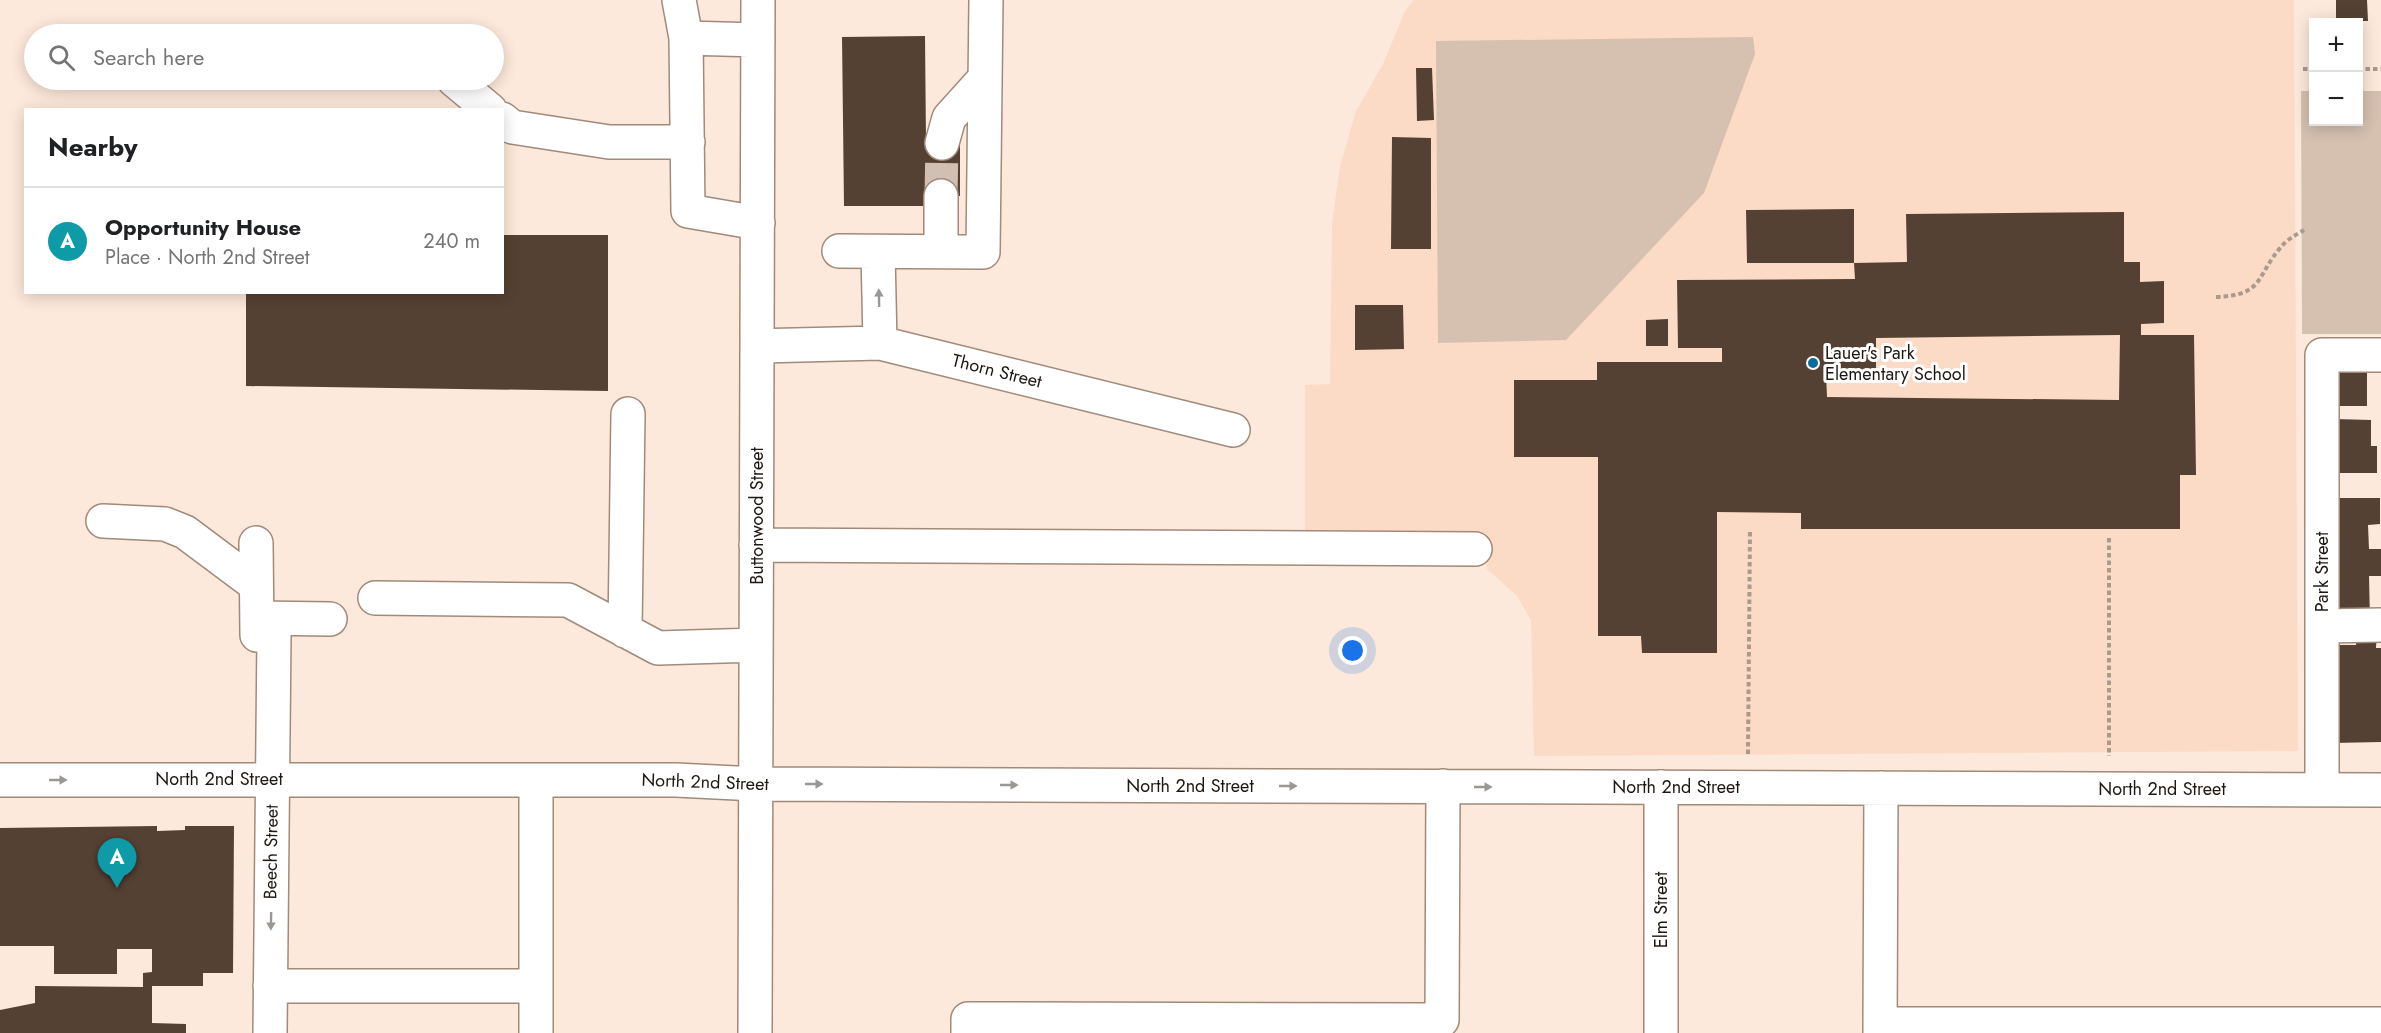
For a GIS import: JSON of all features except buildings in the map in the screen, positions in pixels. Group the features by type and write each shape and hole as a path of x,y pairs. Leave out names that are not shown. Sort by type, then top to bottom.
{"street":[{"path":"679,0 686,39 688,211 758,223"},
{"name":"Buttonwood Street","path":"755,1033 758,0"},
{"path":"839,251 983,252 986,0"},
{"path":"686,39 758,40"},
{"path":"942,143 950,118 985,78"},
{"path":"466,90 488,108"},
{"path":"504,121 512,127 609,142 688,142"},
{"path":"941,196 941,251"},
{"path":"878,252 880,344"},
{"name":"Thorn Street","path":"757,346 880,344 1233,430"},
{"name":"Park Street","path":"2322,790 2322,355 2381,355"},
{"path":"626,631 628,414"},
{"path":"103,521 165,524 186,532 256,585"},
{"path":"256,543 257,618 330,619"},
{"path":"756,545 1475,549"},
{"path":"375,598 568,600 658,648 756,645"},
{"name":"Beech Street","path":"257,618 257,635 274,635 270,1033"},
{"path":"2322,626 2381,625"},
{"name":"North 2nd Street","path":"0,780 272,778 676,780 756,784 2381,790"},
{"path":"536,780 536,1033"},
{"path":"968,1033 968,1019 1442,1020 1443,786"},
{"name":"Elm Street","path":"1660,1033 1661,787"},
{"path":"1881,788 1880,1028 2381,1024"},
{"path":"270,986 536,986"}],"path":[{"path":"2303,69 2309,69"},
{"path":"2363,69 2381,69"},
{"path":"2216,297 2236,296 2258,285 2282,244 2304,230"},
{"path":"1748,764 1750,529"},
{"path":"2109,538 2109,759"}],"shaded area":[{"name":"Lauer's Park Elementary School","path":"1414,0 2294,0 2298,751 1534,756 1531,620 1517,596 1487,569 1483,544 1305,541 1305,385 1330,384 1332,223 1340,166 1356,111 1383,64 1405,11"},
{"path":"1753,37 1755,54 1704,193 1566,340 1438,343 1436,41"},
{"path":"2301,91 2309,91 2309,126 2363,126 2363,91 2381,91 2381,334 2302,334"}],"tunnel":[{"path":"941,196 942,143"}],"place":[{"name":"Lauer's Park Elementary School","path":"1813,363"},
{"name":"Opportunity House","path":"117,888"}]}
